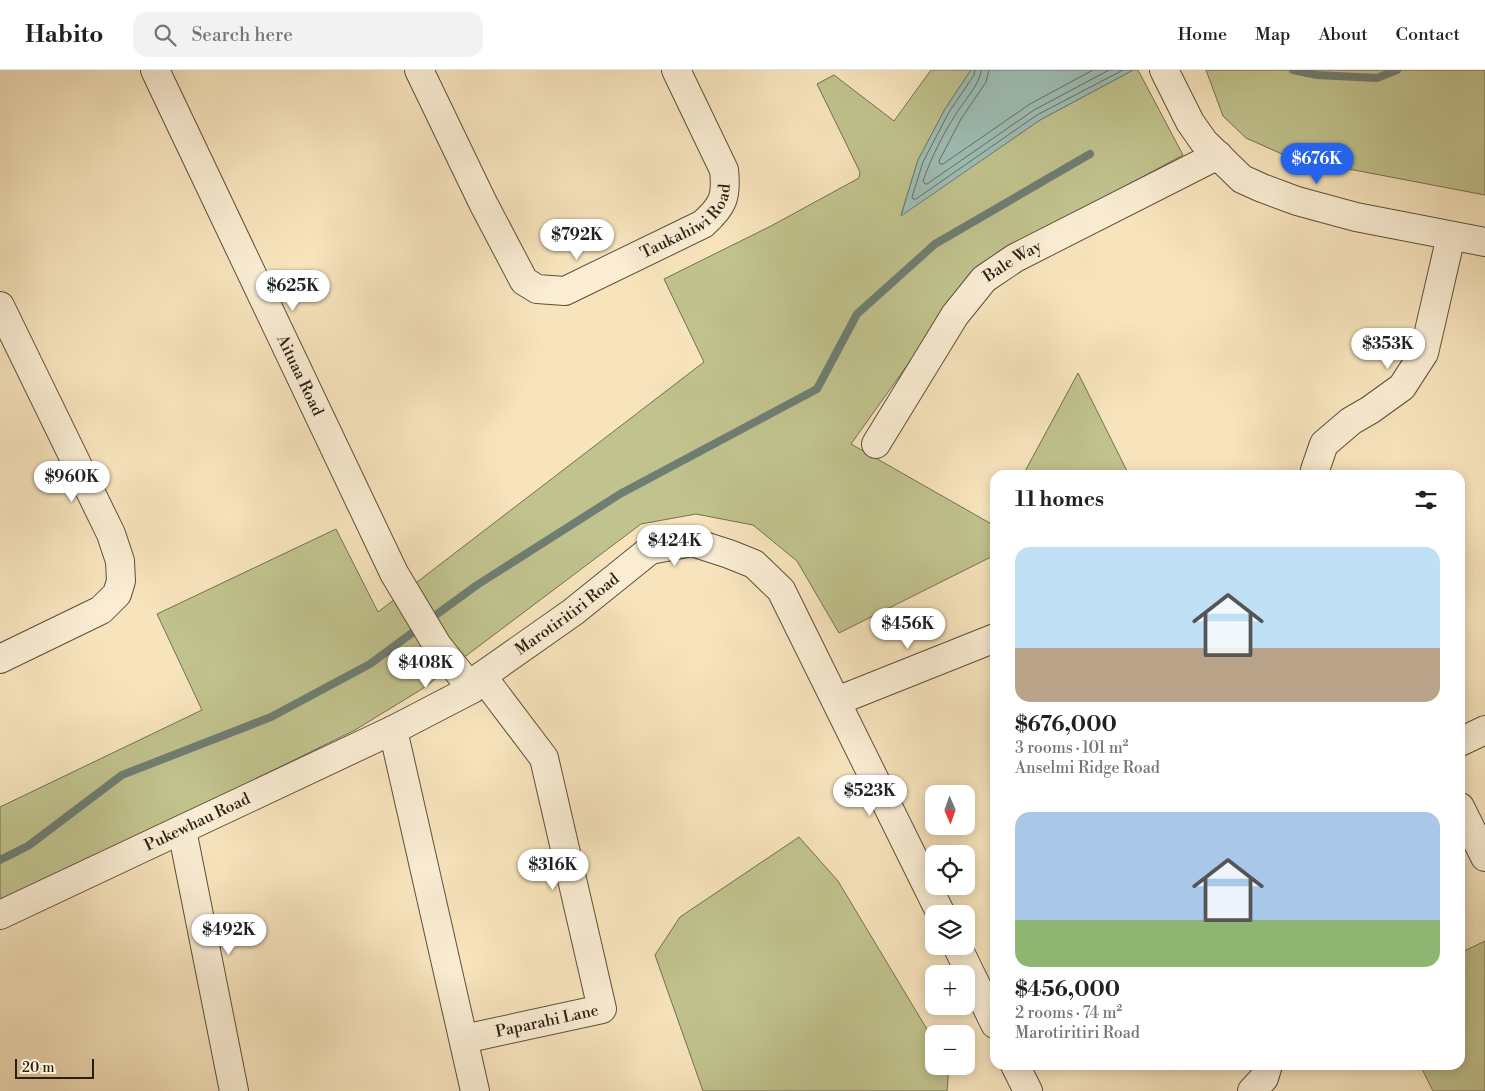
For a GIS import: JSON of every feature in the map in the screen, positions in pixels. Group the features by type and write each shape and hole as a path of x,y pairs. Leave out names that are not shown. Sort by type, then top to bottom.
{"street":[{"name":"Aituaa Road","path":"155,70 394,573 437,645 477,682"},
{"name":"Taukahiwi Road","path":"419,70 483,203 524,281 537,289 565,291 703,224 716,212 723,199 726,185 724,170 676,70"},
{"path":"1167,77 1193,127 1204,142 1242,178 1262,188 1297,201 1356,217 1485,242"},
{"name":"Bale Way","path":"876,444 955,315 984,279 1015,258 1218,155"},
{"path":"1315,470 1324,444 1351,421 1402,387 1424,353 1451,236"},
{"path":"0,306 111,534 120,560 121,581 117,594 101,610 0,659"},
{"name":"Marotiritiri Road","path":"477,682 573,612 650,550 692,542 754,564 781,590 937,905"},
{"path":"837,701 990,640"},
{"name":"Pukewhau Road","path":"0,915 393,730 477,682"},
{"name":"Paparahi Lane","path":"464,1039 602,1008 544,758 477,682"},
{"path":"393,730 475,1091"},
{"path":"1465,740 1485,730"},
{"path":"1465,817 1485,857"},
{"path":"182,830 234,1091"},
{"path":"961,955 990,1014"},
{"path":"1018,1070 1028,1091"},
{"path":"1252,1091 1264,1078 1266,1070"}],"green space":[{"path":"931,70 971,70 945,109 918,160 901,215 1040,120 1133,70 1138,70 1183,155 978,266 851,444 990,523 990,558 839,633 797,561 753,525 696,514 641,524 422,689 355,730 0,905 0,807 202,710 157,614 336,529 378,612 704,362 664,279 771,226 859,178 860,172 817,84 834,75 894,121"},
{"path":"1206,70 1485,70 1485,195 1291,158 1246,138 1223,116"},
{"path":"1078,373 1126,470 1026,470"},
{"path":"799,837 838,881 925,1026 925,1075 948,1075 947,1091 703,1091 655,955 680,917"},
{"path":"1485,941 1485,1091 1433,1091 1422,1070 1465,1070 1465,951"}],"water":[{"path":"971,70 1133,70 1040,120 901,216 918,160 945,109"}],"waterway":[{"path":"1293,70 1317,75 1377,78 1397,70"},
{"path":"429,620 477,585 620,494 817,389 857,314 935,244 1090,154"},
{"path":"0,860 28,846 122,775 271,717 370,664 420,627"}]}
